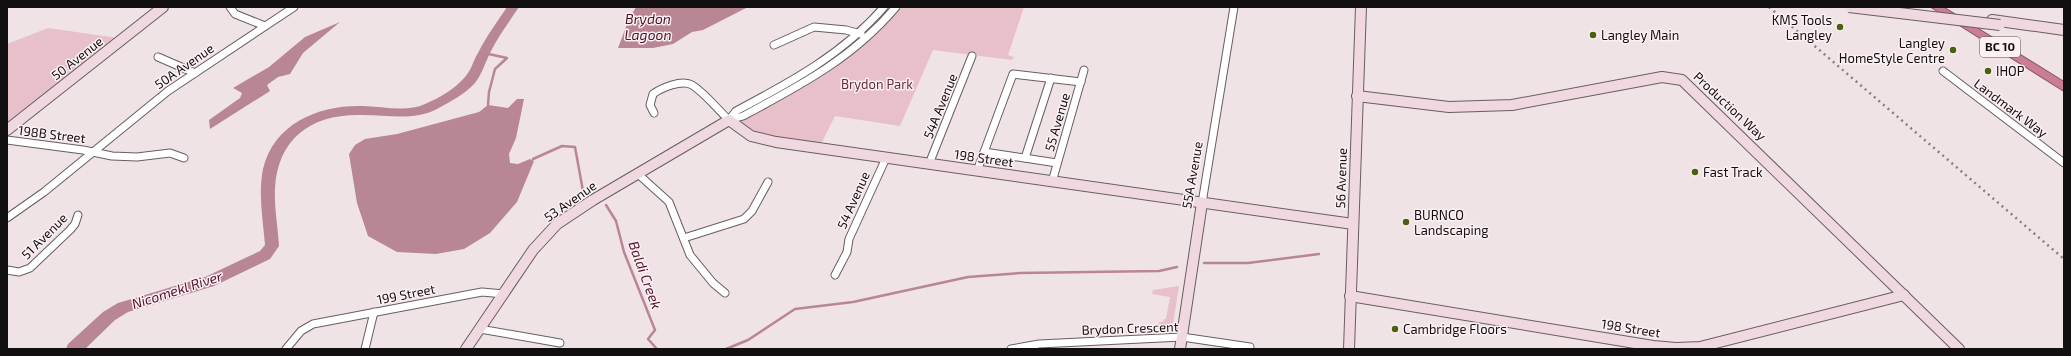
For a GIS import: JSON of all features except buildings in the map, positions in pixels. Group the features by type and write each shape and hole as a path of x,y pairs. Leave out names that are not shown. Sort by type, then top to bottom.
{"highway":[{"name":"BC 10","path":"1936,7 2064,87"},
{"name":"BC 10","path":"1948,7 2064,79"}],"street":[{"name":"50 Avenue","path":"7,130 163,7"},
{"path":"230,7 235,14 266,26"},
{"name":"50A Avenue","path":"7,218 44,192 168,91 294,7"},
{"name":"53 Avenue","path":"730,120 736,110 808,72 839,52 859,34 884,7"},
{"name":"53 Avenue","path":"466,349 538,244 553,228 571,214 730,120 743,116 816,76 848,56 870,37 896,7"},
{"name":"55A Avenue","path":"1180,349 1234,7"},
{"name":"56 Avenue","path":"1349,349 1361,7"},
{"path":"1849,7 2000,25 2064,35"},
{"path":"1886,7 2064,30"},
{"path":"774,45 814,27 870,37"},
{"name":"54A Avenue","path":"929,164 972,56"},
{"path":"158,57 195,73"},
{"name":"55 Avenue","path":"1052,182 1084,70"},
{"name":"Landmark Way","path":"1943,72 2064,163"},
{"path":"977,171 1013,74 1081,82"},
{"name":"Production Way","path":"1357,96 1449,107 1489,107 1512,105 1662,77 1682,80 1959,349"},
{"path":"1025,158 1051,78"},
{"name":"198 Street","path":"654,113 650,105 653,94 659,90 682,83 689,83 745,133 763,140 1353,224"},
{"name":"198B Street","path":"7,140 93,151"},
{"path":"93,151 112,156 137,157 170,154 184,158"},
{"path":"984,152 1057,162"},
{"name":"54 Avenue","path":"835,275 847,252 849,239 886,158"},
{"path":"638,174 669,202 693,259 713,283 724,292"},
{"path":"684,238 744,219 752,211 768,182"},
{"name":"51 Avenue","path":"7,270 24,271 35,264 70,230 75,224 78,215"},
{"name":"199 Street","path":"286,349 301,331 313,324 482,292 504,294"},
{"name":"198 Street","path":"1350,296 1662,348 1690,348 1725,345 1904,295"},
{"path":"365,349 374,312"},
{"path":"480,329 560,343"},
{"name":"Brydon Crescent","path":"1011,349 1039,344 1182,337 1250,347"}],"green space":[{"name":"Brydon Park","path":"901,7 1024,7 1008,55 1014,57 1012,60 933,50 900,126 835,116 821,144 769,136 750,129 741,123 743,119 765,109 808,85 849,58 868,42"},
{"path":"48,28 118,38 7,125 7,44"},
{"path":"1179,286 1173,324 1169,328 1158,329 1159,322 1163,322 1164,319 1166,319 1170,297 1152,294 1153,290"}],"water":[{"name":"Brydon Lagoon","path":"636,7 748,7 703,30 692,32 673,44 653,48 618,48 629,19"},
{"path":"340,22 303,53 290,74 278,77 267,85 270,91 210,129 209,120 240,98 242,93 233,88 269,67 305,37"},
{"path":"517,99 524,99 516,138 509,154 510,163 518,164 530,159 534,161 517,202 490,233 464,249 436,254 397,252 368,236 357,203 349,154 355,145 365,139 397,134 479,112 488,105 508,108"}],"waterway":[{"name":"Nicomekl River","path":"74,349 109,316 123,307 209,282 265,255 272,246 268,195 270,169 276,153 284,139 296,128 310,120 326,114 362,110 413,112 428,108 438,103 470,80 487,47 513,7"},
{"name":"Baldi Creek","path":"484,53 507,58 495,69 489,92 488,105"},
{"name":"Baldi Creek","path":"533,159 562,146 575,147 583,191"},
{"name":"Baldi Creek","path":"606,205 616,221 624,252 655,330 648,339 657,349"},
{"path":"1204,263 1248,263 1319,254"},
{"path":"726,349 748,340 795,309 853,302 968,277 1020,273 1159,271 1177,267"}],"railway":[{"path":"1769,7 2064,259"}],"place":[{"name":"KMS Tools Langley","path":"1840,27"},
{"name":"Langley Main","path":"1593,35"},
{"name":"Langley HomeStyle Centre","path":"1953,50"},
{"name":"IHOP","path":"1988,71"},
{"name":"Fast Track","path":"1695,172"},
{"name":"BURNCO Landscaping","path":"1406,222"},
{"name":"Cambridge Floors","path":"1395,329"}]}
